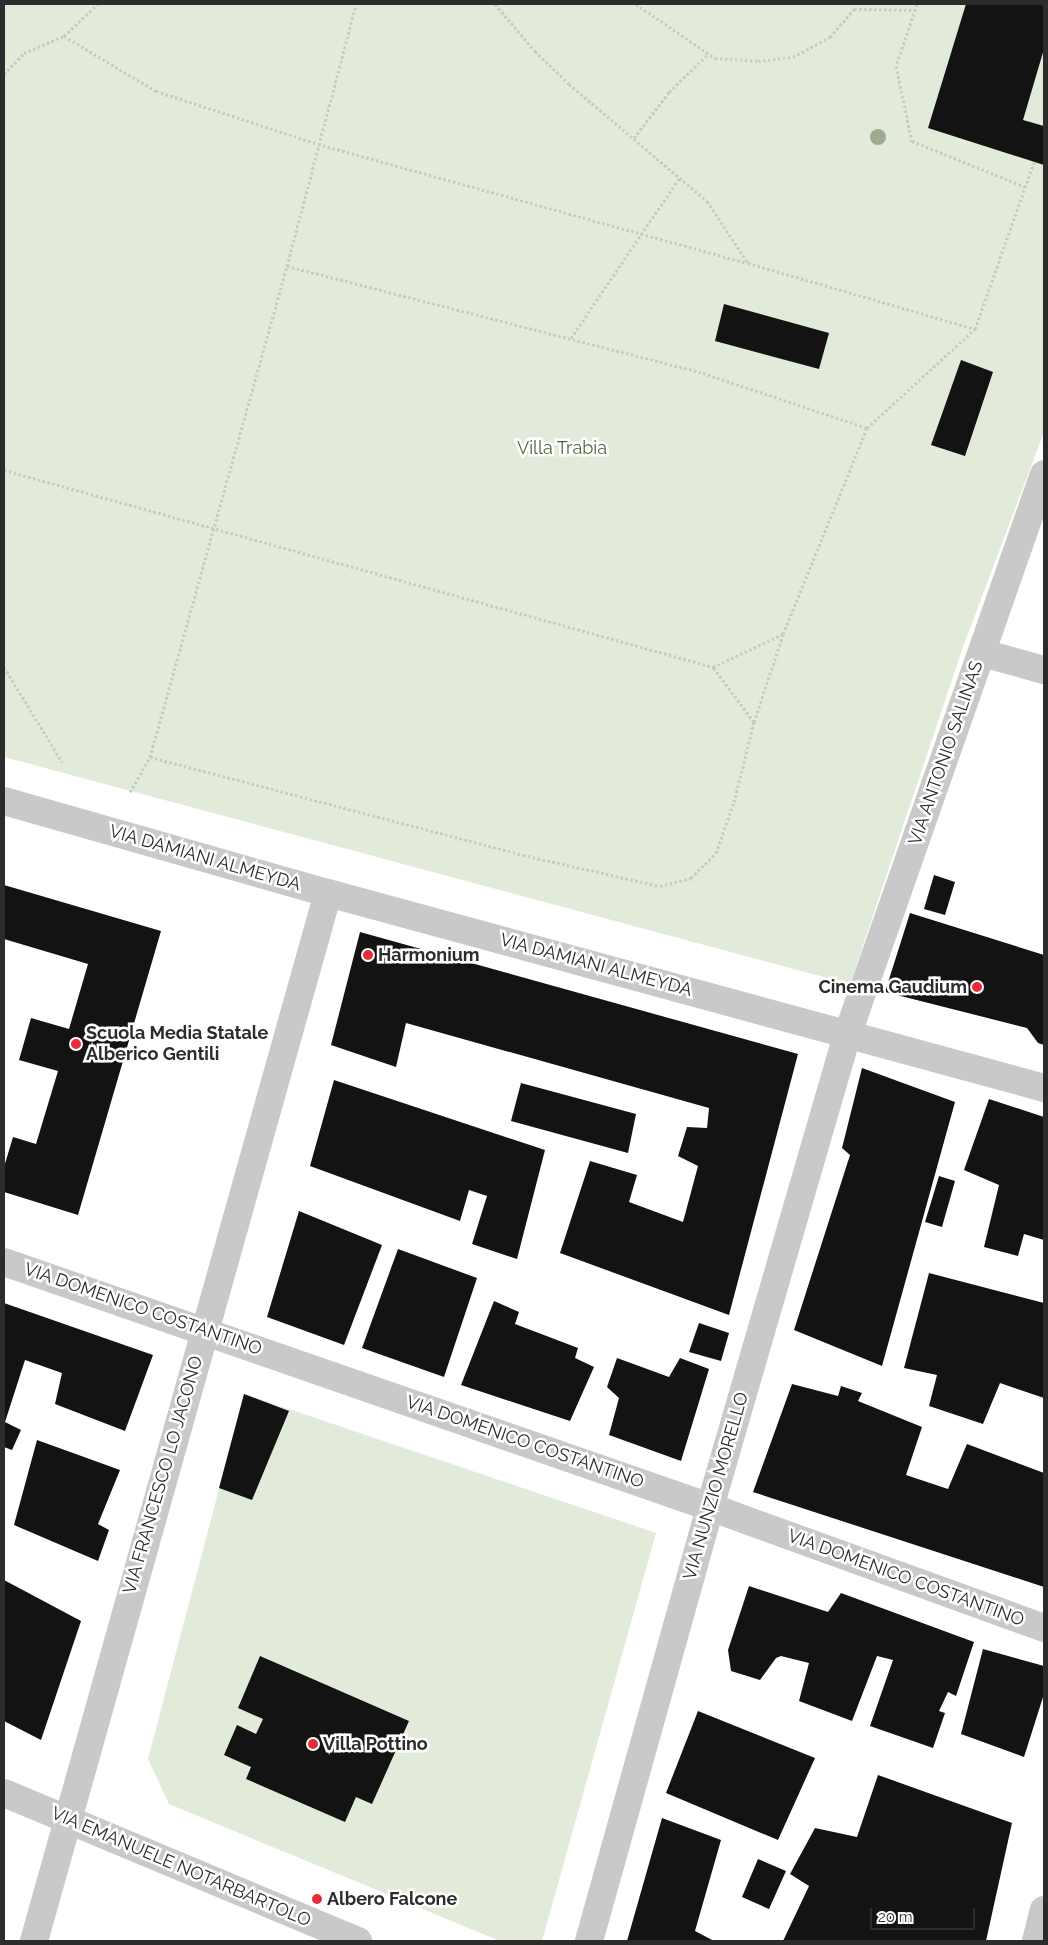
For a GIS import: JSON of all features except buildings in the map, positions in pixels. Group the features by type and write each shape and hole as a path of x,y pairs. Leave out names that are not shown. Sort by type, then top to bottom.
{"street":[{"name":"VIA ANTONIO SALINAS","path":"848,1033 1044,474"},
{"path":"982,653 1044,670"},
{"name":"VIA DAMIANI ALMEYDA","path":"4,801 328,893 848,1033 1044,1088"},
{"name":"VIA FRANCESCO LO JACONO","path":"34,1941 204,1329 328,893"},
{"name":"VIA NUNZIO MORELLO","path":"589,1941 710,1507 848,1033"},
{"name":"VIA DOMENICO COSTANTINO","path":"4,1262 204,1329 710,1507 1044,1628"},
{"name":"VIA EMANUELE NOTARBARTOLO","path":"4,1793 358,1941"},
{"path":"1036,1941 1044,1910"}],"path":[{"path":"4,74 24,53 64,36 98,4"},
{"path":"130,792 150,757 287,266 356,4"},
{"path":"494,4 535,52 707,201 748,263"},
{"path":"636,4 714,58 758,61 793,57 830,37 854,9 855,4"},
{"path":"917,4 896,66 912,141 1026,187"},
{"path":"854,9 915,10"},
{"path":"64,36 156,91 318,144 748,263 975,330"},
{"path":"634,138 669,92 708,54"},
{"path":"150,757 504,850 660,886 691,878 716,854 734,802 754,722 783,634 867,428 975,330 1034,162"},
{"path":"571,338 644,234 680,178"},
{"path":"287,266 703,372 867,428"},
{"path":"4,470 714,667 754,722"},
{"path":"714,667 783,634"},
{"path":"4,668 62,762"}],"green space":[{"name":"Villa Trabia","path":"4,4 1044,4 1044,432 963,647 850,984 4,757"},
{"path":"244,1394 656,1533 542,1941 500,1941 169,1804 148,1759"}],"place":[{"name":"Harmonium","path":"368,955"},
{"name":"Cinema Gaudium","path":"977,987"},
{"name":"Scuola Media Statale Alberico Gentili","path":"76,1044"},
{"name":"Villa Pottino","path":"313,1744"},
{"name":"Albero Falcone","path":"317,1899"}]}
